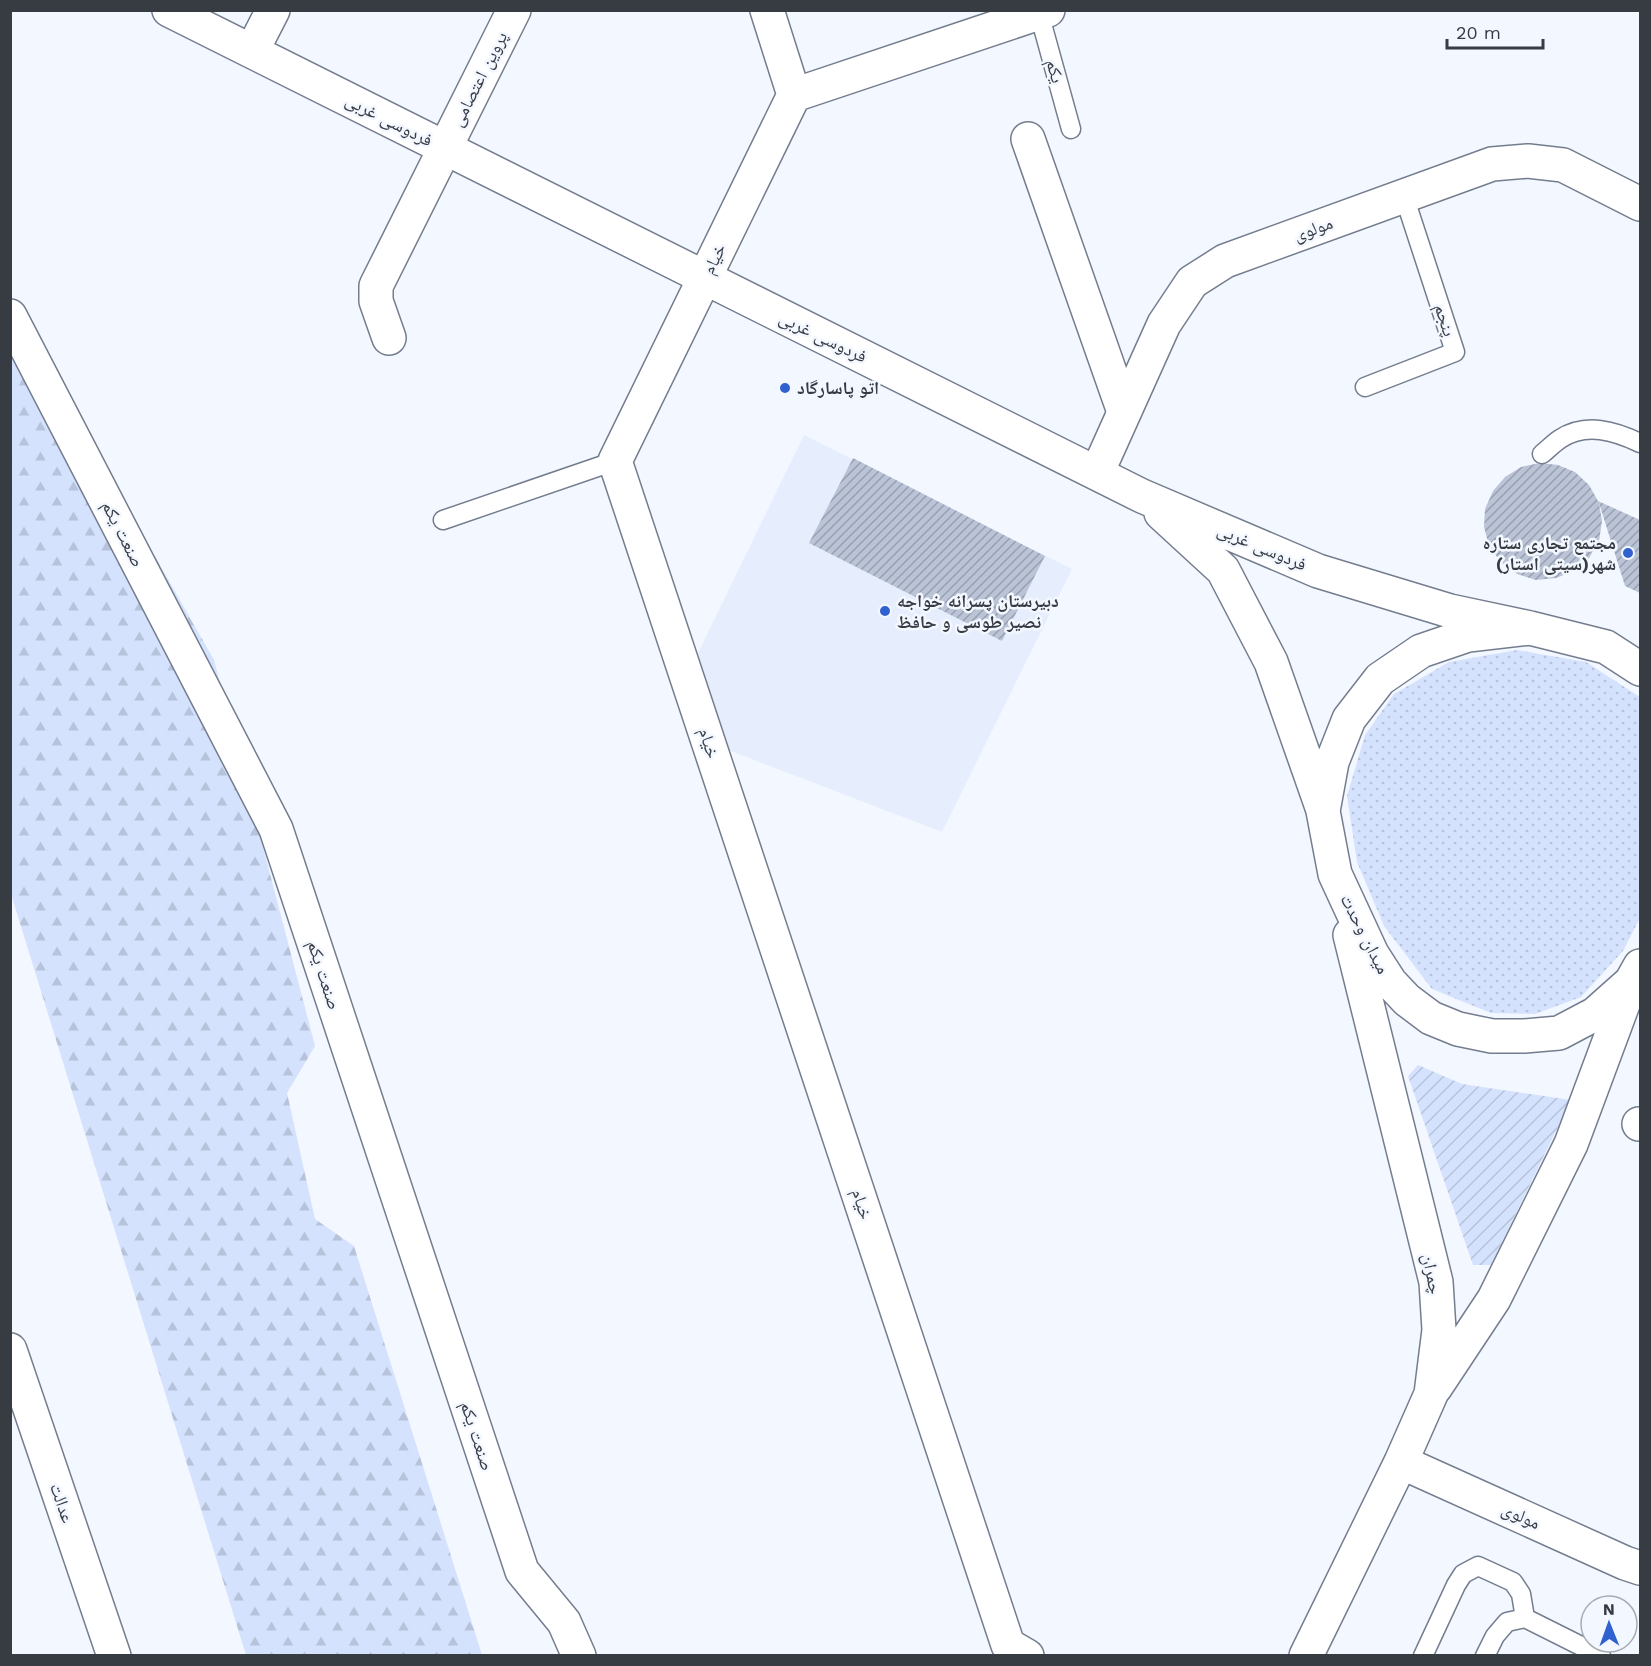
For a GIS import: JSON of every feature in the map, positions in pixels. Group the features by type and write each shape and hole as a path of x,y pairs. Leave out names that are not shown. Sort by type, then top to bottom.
{"street":[{"name":"فردوسی غربی","path":"170,10 1142,496 1318,572 1450,611 1530,628"},
{"path":"252,51 273,10"},
{"name":"پروین اعتصامی","path":"389,338 376,301 376,286 514,10"},
{"path":"767,10 794,95 1043,12"},
{"name":"خیام","path":"794,95 615,460 1008,1645 1027,1656"},
{"path":"1028,139 1124,412"},
{"name":"مولوی","path":"1096,473 1164,324 1191,282 1225,261 1492,164 1528,161 1563,165 1641,204"},
{"name":"صنعت یکم","path":"10,316 276,829 522,1571 564,1622 579,1656"},
{"name":"میدان وحدت","path":"1142,496 1223,570 1271,662 1323,812 1335,874 1372,954 1390,982 1407,1000 1431,1018 1458,1029 1492,1036 1559,1033 1595,1014 1636,974"},
{"name":"میدان وحدت","path":"1323,812 1332,762 1349,719 1380,679 1421,651 1468,635 1530,628 1606,647 1641,669"},
{"path":"1606,647 1641,656"},
{"name":"چمران","path":"1306,1656 1401,1462 1431,1394 1439,1329 1436,1282 1335,874"},
{"path":"1431,1394 1494,1299 1571,1144 1636,974"},
{"name":"عدالت","path":"10,1350 114,1656"},
{"name":"مولوی","path":"1401,1462 1625,1563 1641,1568"}],"lane":[{"name":"یکم","path":"1043,12 1071,129"},
{"name":"پنجم","path":"1365,387 1455,352 1404,196"},
{"path":"1542,454 1560,439 1586,429 1605,430 1641,443"},
{"path":"443,520 615,460"},
{"path":"1423,1656 1456,1585 1463,1575 1478,1566 1513,1582 1521,1594 1525,1618"},
{"path":"1485,1656 1495,1636 1506,1622 1525,1618 1601,1656"}],"shaded area":[{"name":"دبیرستان پسرانه خواجه نصیر طوسی و حافظ","path":"804,435 1072,569 942,832 723,748 698,653"}],"green space":[{"path":"10,302 214,660 315,1046 287,1093 315,1219 354,1246 482,1655 246,1655 11,894"},
{"path":"1517,650 1586,662 1640,697 1640,918 1623,951 1581,997 1535,1014 1491,1013 1432,989 1384,926 1357,862 1347,796 1365,735 1394,694 1449,662"},
{"path":"1418,1065 1462,1084 1571,1100 1491,1265 1473,1265 1408,1076"}],"building":[{"path":"853,458 1045,556 1002,641 809,543"},
{"path":"1540,463 1558,465 1575,472 1589,485 1598,501 1640,520 1640,593 1625,586 1599,503 1602,521 1599,541 1589,558 1574,571 1556,578 1536,580 1517,574 1501,562 1489,546 1484,527 1485,509 1493,491 1505,477 1521,467"}],"place":[{"name":"اتو پاسارگاد","path":"785,388"},
{"name":"مجتمع تجاری ستاره شهر(سیتی استار)","path":"1628,553"},
{"name":"دبیرستان پسرانه خواجه نصیر طوسی و حافظ","path":"885,611"}]}
